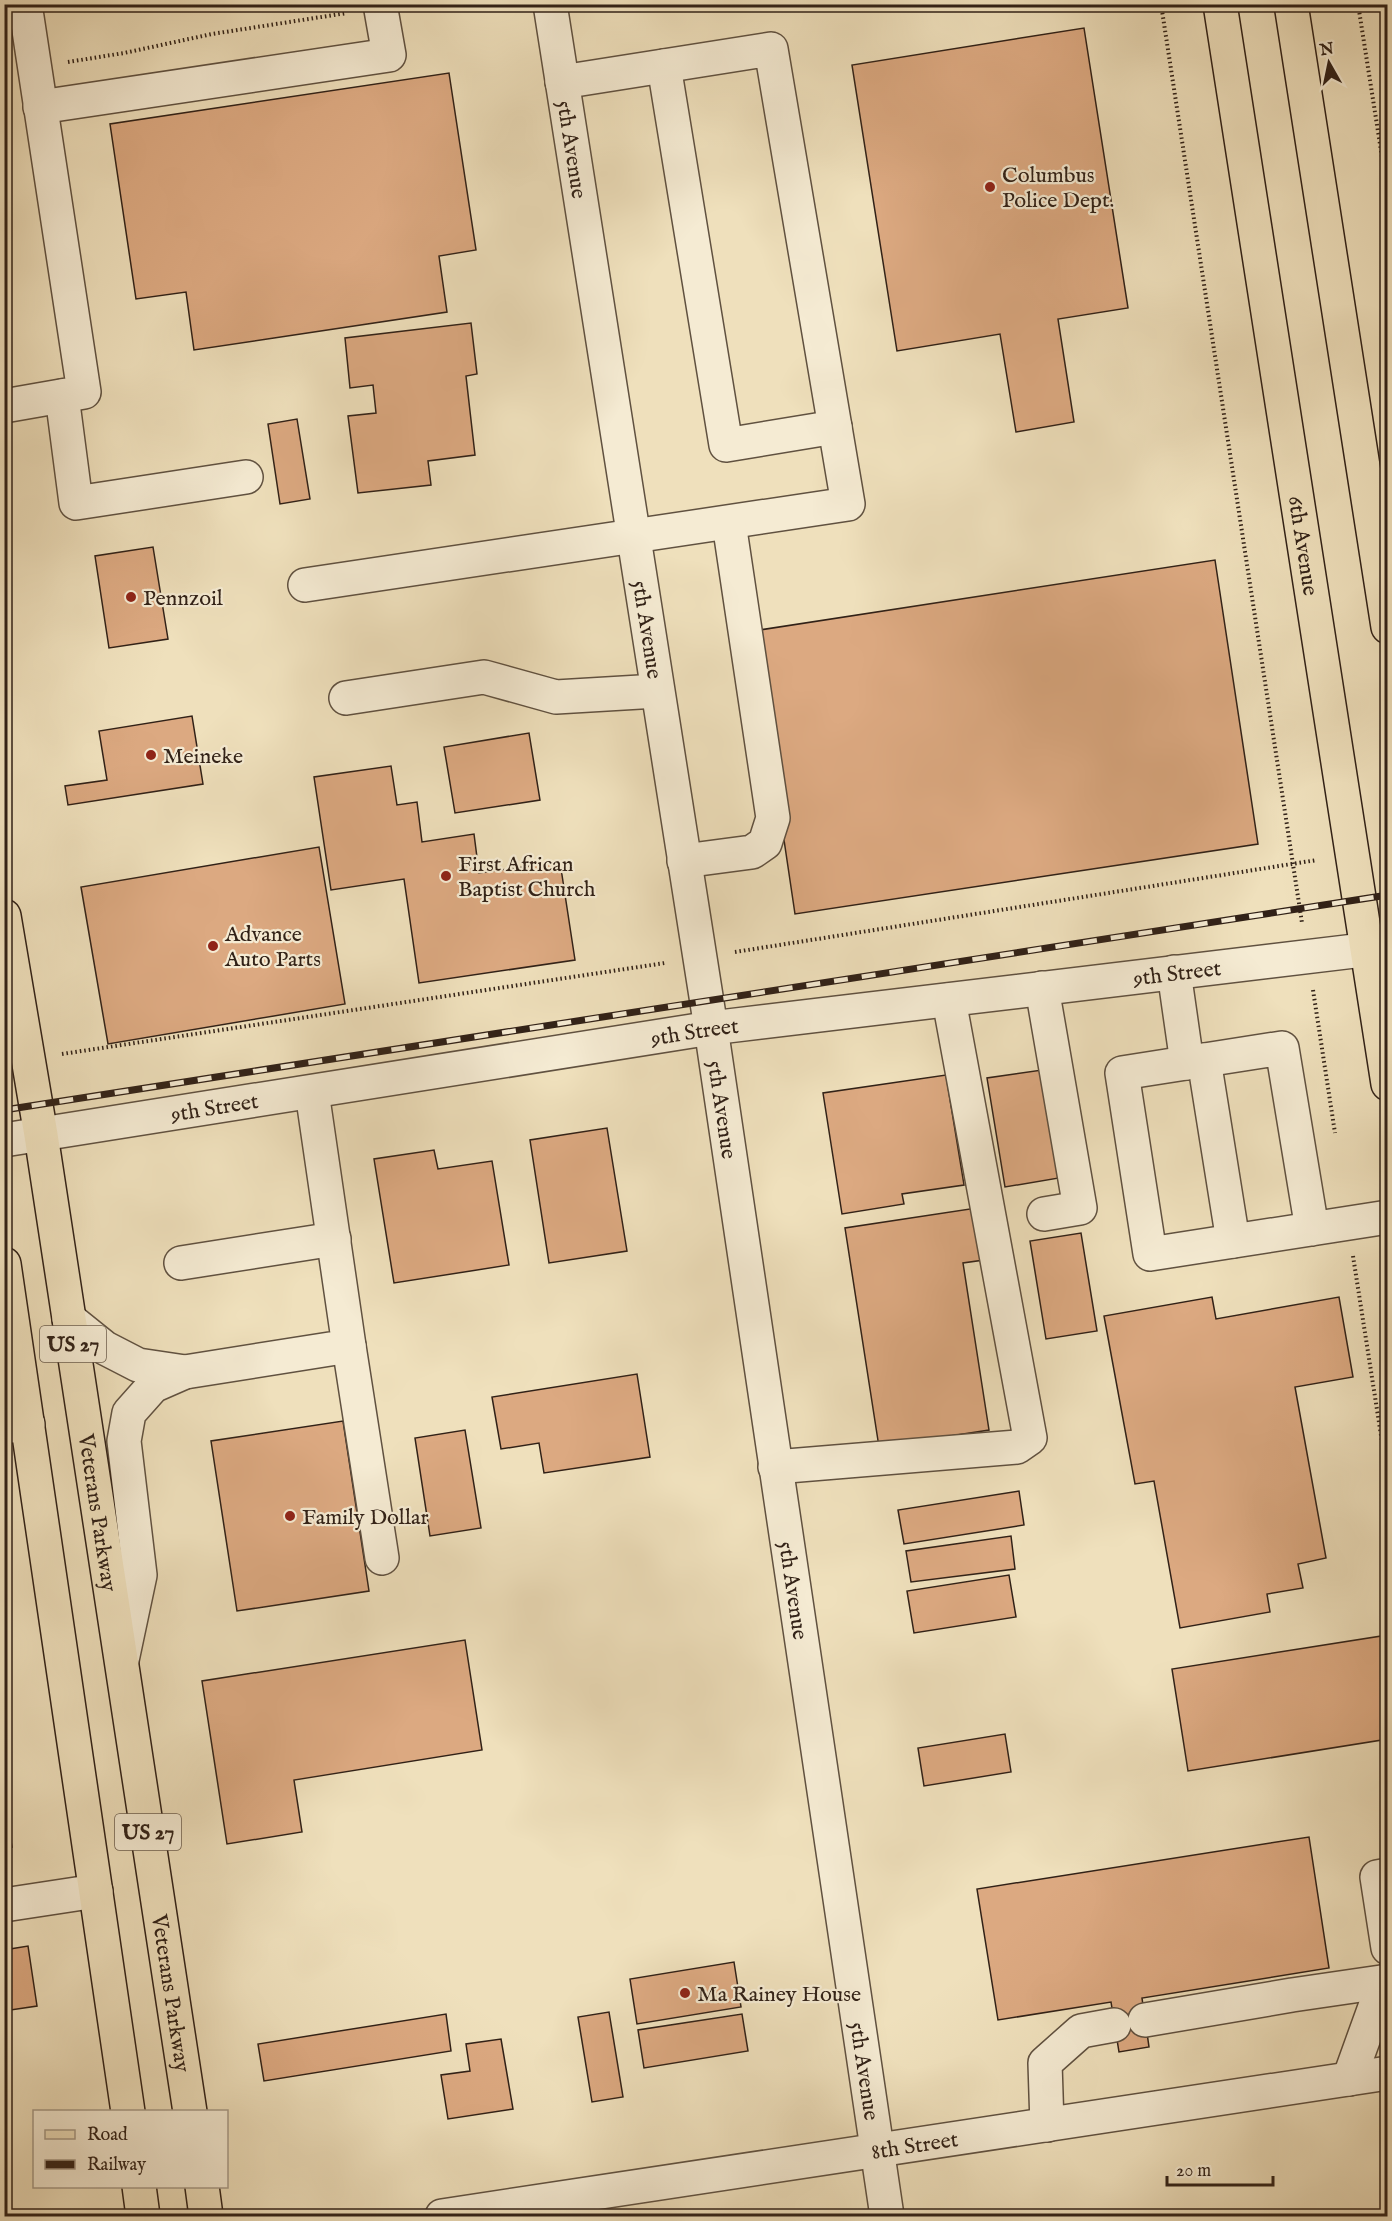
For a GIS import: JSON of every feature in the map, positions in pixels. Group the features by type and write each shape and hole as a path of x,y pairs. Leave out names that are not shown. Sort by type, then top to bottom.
{"main road":[{"name":"6th Avenue","path":"1220,4 1377,948 1388,1084"},
{"path":"1291,4 1388,627"},
{"name":"Veterans Parkway","path":"4,916 41,1135 190,2110"},
{"name":"US 27","path":"4,1264 16,1425 96,1891 128,2110"},
{"path":"139,2188 144,2217"},
{"path":"202,2188 206,2217"}],"street":[{"path":"4,406 84,393 25,4"},
{"name":"5th Avenue","path":"550,4 711,1028 887,2217"},
{"path":"40,108 389,55 381,6"},
{"path":"305,585 848,504 771,49 562,82"},
{"path":"664,66 726,445 835,427"},
{"path":"62,396 76,503 246,477"},
{"path":"684,861 752,852 765,843 773,818 729,523"},
{"path":"346,698 484,677 556,697 657,691"},
{"name":"9th Street","path":"4,1140 711,1028 1377,948"},
{"path":"1174,972 1196,1061 1233,1241"},
{"path":"1042,988 1080,1208 1044,1214"},
{"path":"776,1467 1017,1447 1030,1438 949,1000"},
{"path":"1312,1229 1282,1048 1122,1073 1150,1254 1312,1229 1348,1223 1388,1217"},
{"path":"312,1092 382,1558"},
{"path":"181,1263 334,1239"},
{"path":"69,1319 105,1348 138,1365 185,1372"},
{"path":"122,1662 140,1575 124,1441 129,1413 153,1386 185,1372 349,1346"},
{"path":"1388,1875 1377,1877 1388,1948"},
{"path":"4,1905 96,1891"},
{"path":"1047,2125 1045,2063 1081,2031 1292,1995 1386,1982 1349,2079"},
{"name":"8th Street","path":"442,2217 1388,2073"}],"path":[{"path":"1161,4 1336,1144"},
{"path":"1358,4 1388,195"},
{"path":"34,68 124,53 212,34 381,6"},
{"path":"1348,1223 1388,1480"}],"building":[{"name":"Columbus Police Dept.","path":"1084,28 1128,308 1058,319 1074,422 1016,432 1000,334 897,351 852,65"},
{"path":"449,73 476,250 439,256 447,312 194,350 186,292 136,299 110,124"},
{"path":"471,323 477,374 466,376 475,455 428,461 431,485 358,493 348,416 376,413 373,385 350,388 345,338"},
{"path":"297,419 310,499 280,504 268,424"},
{"name":"Pennzoil","path":"153,547 168,639 109,648 95,556"},
{"path":"1215,560 1258,844 795,914 753,631"},
{"name":"Meineke","path":"192,716 203,784 68,805 65,786 107,780 99,731"},
{"path":"529,733 540,800 455,813 444,747"},
{"name":"First African Baptist Church","path":"391,766 397,805 417,802 422,842 474,834 479,873 560,862 575,960 419,983 404,879 331,890 314,777"},
{"name":"Advance Auto Parts","path":"319,847 345,1004 108,1044 81,887"},
{"path":"1042,1070 1059,1178 1005,1187 987,1078"},
{"path":"946,1075 964,1185 902,1194 904,1204 842,1214 823,1093"},
{"path":"607,1128 627,1251 549,1263 530,1140"},
{"path":"434,1150 438,1169 492,1161 509,1265 394,1283 374,1159"},
{"path":"983,1207 991,1259 963,1263 989,1430 879,1447 845,1228"},
{"path":"1081,1233 1097,1331 1046,1339 1030,1241"},
{"path":"1212,1297 1216,1319 1339,1297 1353,1377 1295,1387 1326,1558 1298,1564 1303,1588 1267,1594 1270,1612 1180,1628 1154,1481 1135,1484 1104,1316"},
{"path":"637,1374 650,1457 544,1473 539,1443 501,1449 492,1397"},
{"name":"Family Dollar","path":"343,1421 369,1591 237,1611 211,1441"},
{"path":"465,1430 481,1528 430,1536 415,1438"},
{"path":"1019,1491 1024,1525 904,1544 898,1510"},
{"path":"1011,1536 1015,1569 911,1582 906,1551"},
{"path":"1009,1575 1016,1617 914,1633 907,1591"},
{"path":"1388,1635 1388,1739 1188,1771 1172,1669"},
{"path":"465,1640 482,1750 294,1780 302,1832 227,1844 202,1681"},
{"path":"1005,1734 1011,1772 924,1786 918,1748"},
{"path":"4,1798 12,1847 4,1848"},
{"path":"1309,1837 1329,1968 1142,1998 1149,2047 1119,2052 1111,2002 998,2020 977,1889"},
{"path":"28,1946 37,2006 4,2011 4,1950"},
{"name":"Ma Rainey House","path":"734,1962 741,2007 637,2024 630,1979"},
{"path":"609,2012 623,2097 592,2102 578,2017"},
{"path":"446,2014 451,2051 264,2081 258,2044"},
{"path":"742,2014 748,2051 644,2068 638,2030"},
{"path":"501,2039 513,2109 448,2119 441,2075 470,2071 466,2044"}],"railway":[{"path":"4,1110 1388,895"}],"place":[{"name":"Columbus Police Dept.","path":"990,187"},
{"name":"Pennzoil","path":"131,597"},
{"name":"Meineke","path":"151,755"},
{"name":"First African Baptist Church","path":"446,876"},
{"name":"Advance Auto Parts","path":"213,946"},
{"name":"Family Dollar","path":"290,1516"},
{"name":"Ma Rainey House","path":"685,1993"}]}
